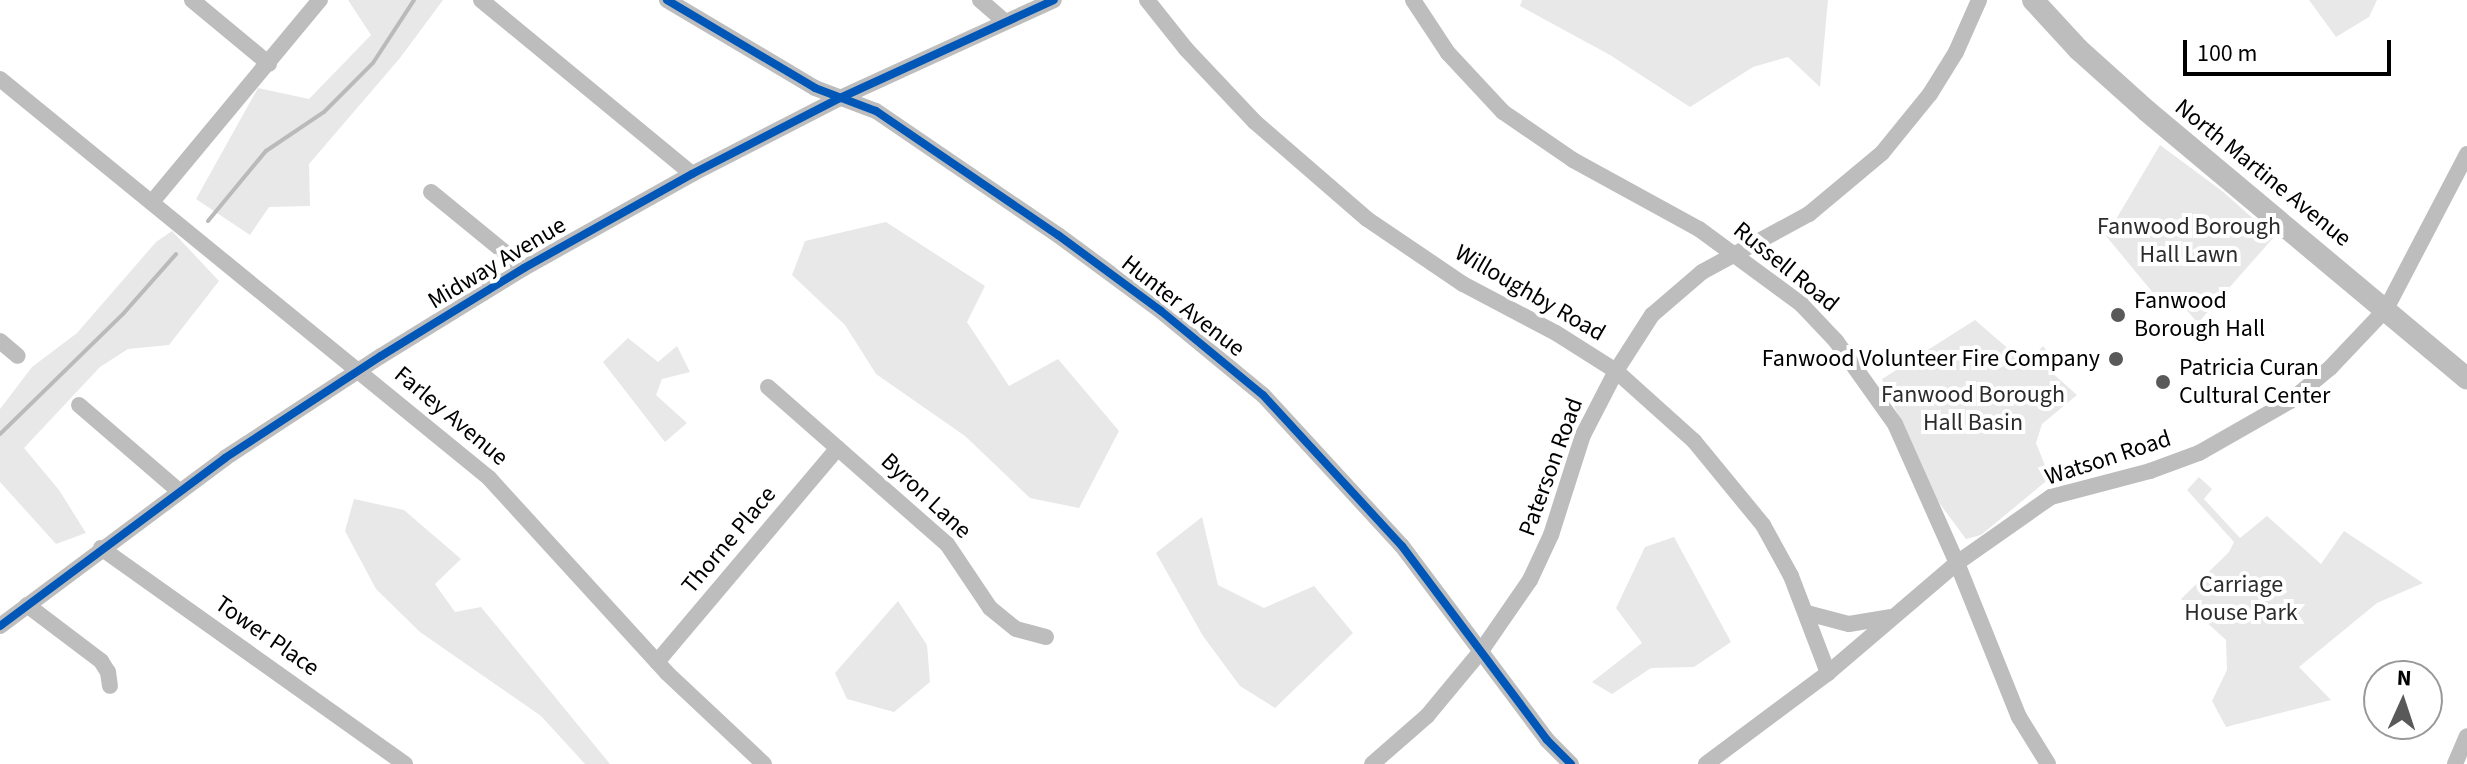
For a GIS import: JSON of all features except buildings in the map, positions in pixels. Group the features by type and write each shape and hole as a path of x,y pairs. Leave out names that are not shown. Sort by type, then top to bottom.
{"main road":[{"name":"North Martine Avenue","path":"2033,0 2078,49 2147,111 2467,379"}],"street":[{"path":"192,0 269,64"},
{"path":"152,202 320,0"},
{"name":"Hunter Avenue","path":"667,0 746,50 815,88 876,111 1058,235 1161,311 1263,395 1402,546 1547,740 1571,764"},
{"path":"980,0 1004,21"},
{"name":"Midway Avenue","path":"0,626 179,491 358,371 524,268 692,174 840,98 1054,0"},
{"name":"Willoughby Road","path":"1147,0 1186,49 1255,122 1367,219 1463,284 1616,371 1694,441 1763,525 1807,613 1828,673"},
{"name":"Russell Road","path":"1413,0 1448,53 1503,112 1573,160 1666,208 1736,255 1801,304 1868,381 1906,447 2019,717 2048,764"},
{"name":"Paterson Road","path":"1372,764 1427,716 1481,651 1543,555 1583,435 1639,333 1668,299 1702,272 1809,214 1882,153 1930,94 1956,52 1979,0"},
{"path":"482,1 692,174"},
{"name":"Farley Avenue","path":"0,79 489,478 657,662 764,764"},
{"name":"Watson Road","path":"1706,764 1828,673 1957,563 2051,497 2150,471 2246,429 2330,368 2386,309 2467,154"},
{"path":"431,192 524,268"},
{"path":"0,341 18,356"},
{"name":"Byron Lane","path":"768,387 947,544 990,608 1016,629 1046,637"},
{"path":"79,405 179,491"},
{"name":"Thorne Place","path":"657,662 838,448"},
{"name":"Tower Place","path":"101,548 405,764"},
{"path":"27,605 101,661 110,686"},
{"path":"1807,613 1849,624 1897,614"},
{"path":"2455,764 2467,736"}],"green space":[{"path":"348,0 443,0 400,58 309,164 310,206 269,207 250,235 196,199 258,88 309,99 371,35"},
{"path":"1522,0 1828,0 1820,87 1788,57 1753,67 1690,107 1610,55 1520,6"},
{"path":"2309,0 2377,0 2369,17 2336,37"},
{"name":"Fanwood Borough Hall Lawn","path":"2160,145 2222,191 2274,237 2198,323 2182,305 2154,294 2106,236"},
{"path":"886,222 985,286 967,322 1009,386 1058,359 1119,431 1079,508 1030,498 965,436 876,374 845,325 792,275 805,241"},
{"path":"172,231 219,281 169,345 128,349 100,367 24,448 59,490 86,533 56,544 0,482 0,409 32,367 77,333 156,242"},
{"name":"Fanwood Borough Hall Basin","path":"1975,320 2026,364 2043,346 2047,351 2040,362 2077,395 2042,424 2036,443 2050,478 1981,535 1966,539 1934,496 1882,379"},
{"path":"628,338 658,362 677,346 690,372 662,379 656,395 687,423 665,442 603,362"},
{"name":"Carriage House Park","path":"2199,477 2212,489 2204,499 2240,538 2267,516 2321,564 2344,531 2423,583 2377,603 2299,667 2331,700 2226,727 2212,701 2227,670 2226,640 2181,599 2229,552 2234,542 2187,490"},
{"path":"354,499 404,510 461,559 435,584 455,612 481,607 610,764 585,764 541,716 420,632 376,589 345,531"},
{"path":"1202,517 1218,585 1264,608 1314,586 1353,633 1275,708 1240,686 1203,636 1156,553"},
{"path":"1674,537 1731,642 1694,667 1651,668 1612,694 1592,682 1642,643 1616,608 1645,547"},
{"path":"898,601 927,645 930,682 894,712 847,699 835,673"}],"waterway":[{"path":"208,221 266,151 324,112 373,63 414,0"},
{"path":"0,434 123,314 176,254"}],"cycle path":[{"path":"667,0 815,88 876,111 1058,235 1161,311 1263,395 1402,546 1547,740 1571,764"},
{"path":"0,626 225,458 381,356 524,268 692,174 840,98 1054,0"}],"place":[{"name":"Fanwood Borough Hall","path":"2118,315"},
{"name":"Fanwood Volunteer Fire Company","path":"2116,359"},
{"name":"Patricia Curan Cultural Center","path":"2163,382"}]}
